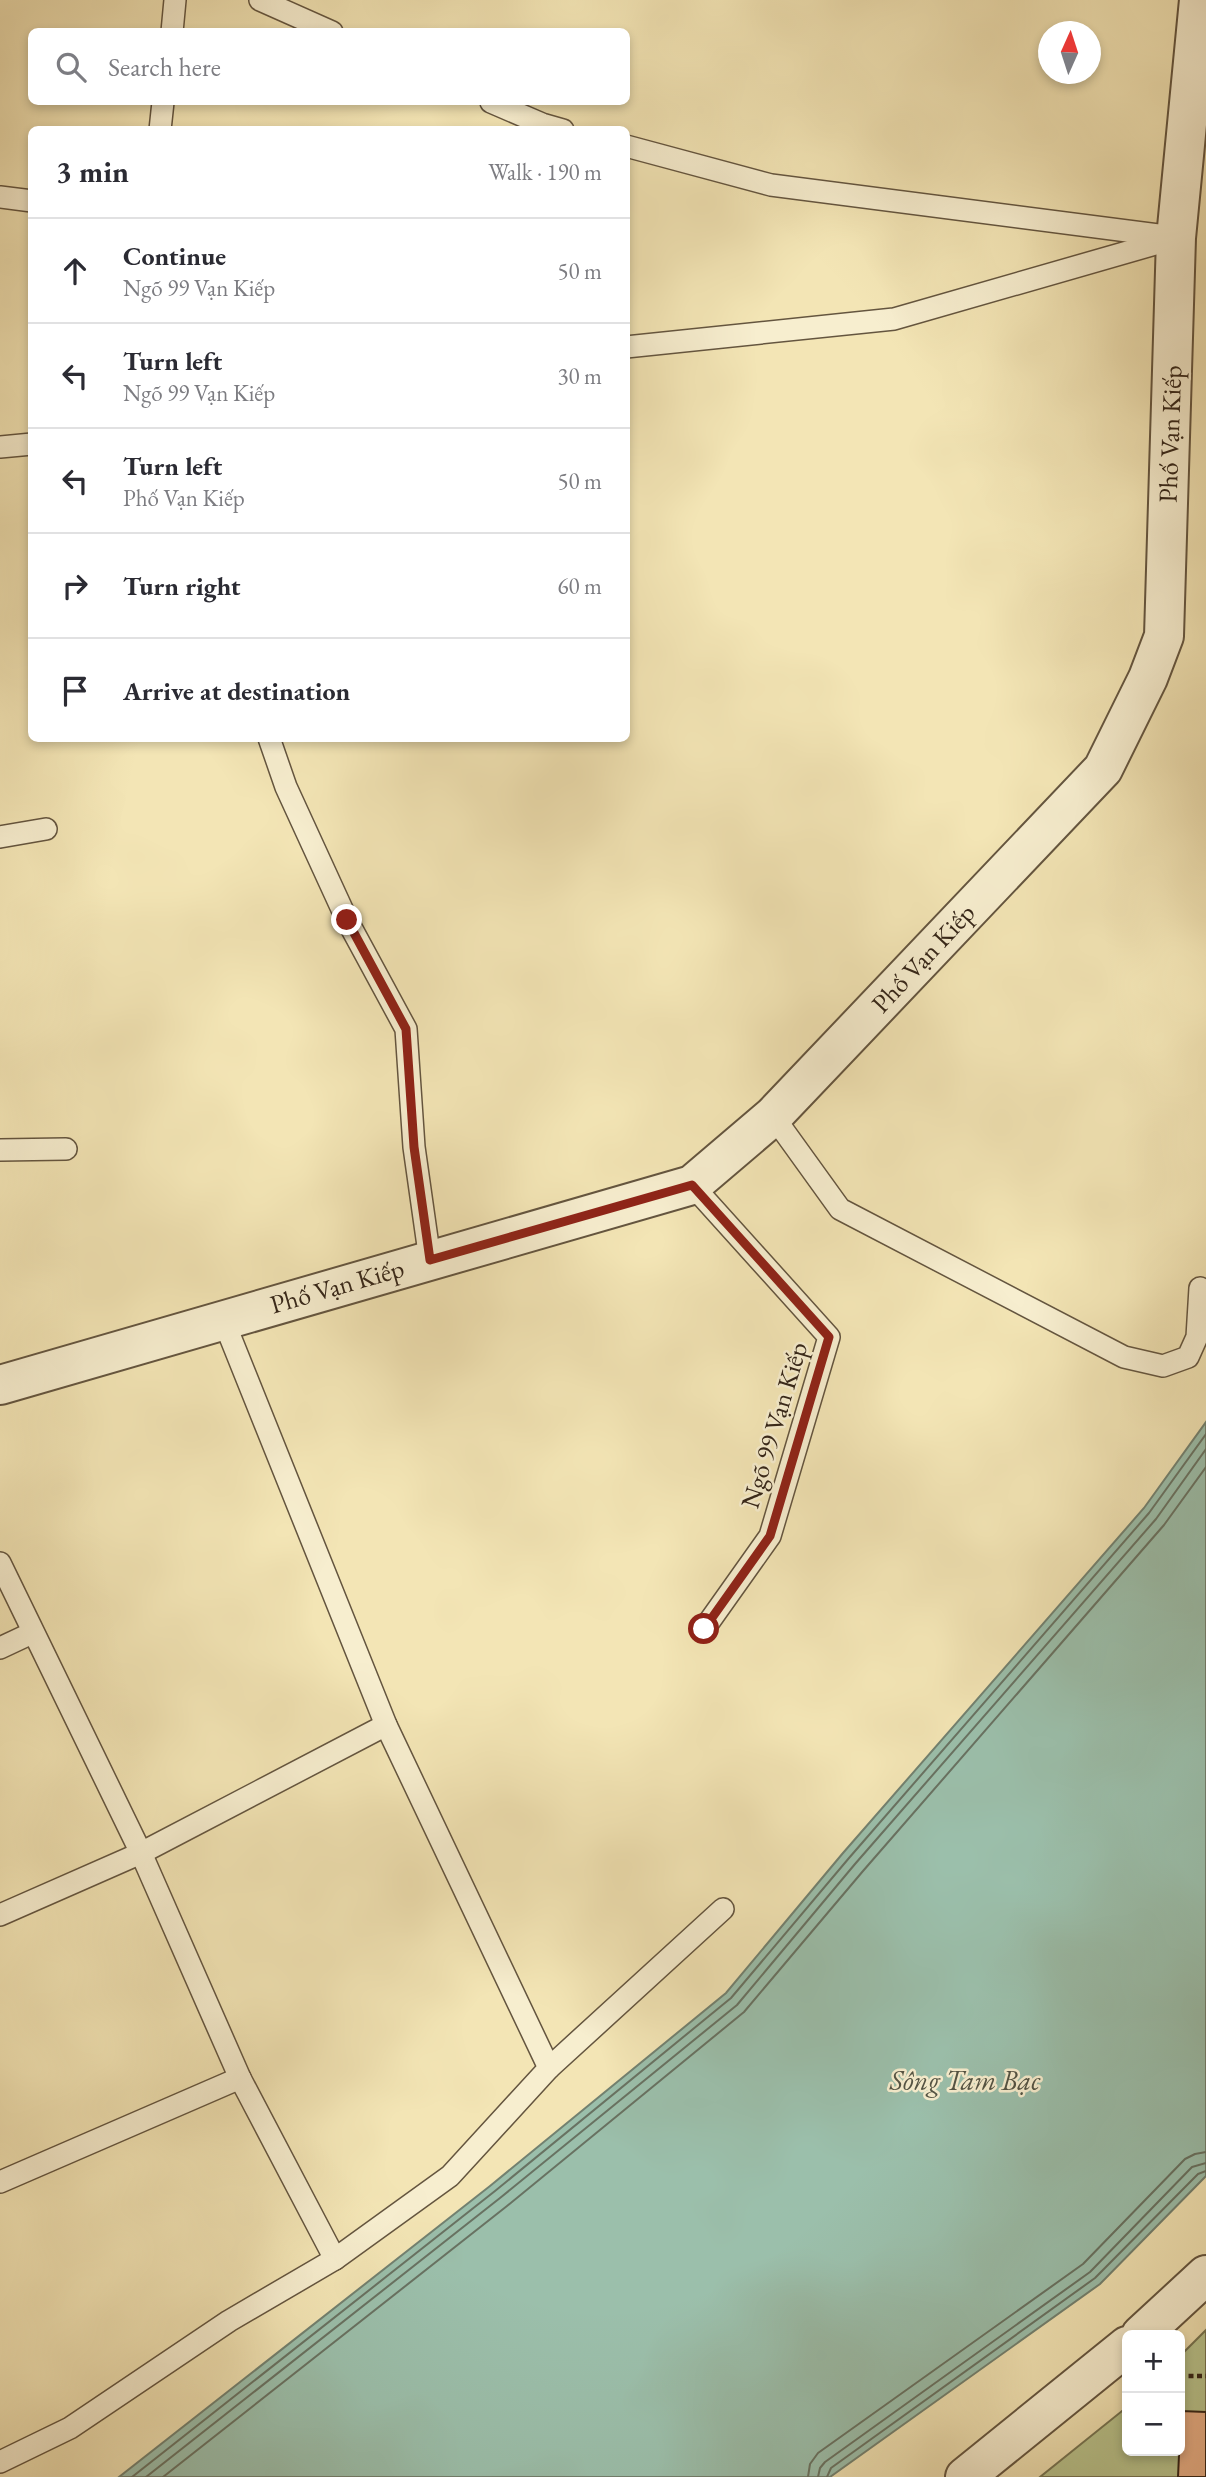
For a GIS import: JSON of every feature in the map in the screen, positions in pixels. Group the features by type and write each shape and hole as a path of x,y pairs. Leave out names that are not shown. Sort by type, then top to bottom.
{"street":[{"name":"Phố Vạn Kiếp","path":"0,1385 692,1185 773,1116 1103,769 1148,678 1164,636 1176,238 1199,0"},
{"path":"1146,2330 1206,2275"},
{"path":"965,2477 1122,2350"}],"lane":[{"path":"172,28 175,0"},
{"path":"260,0 323,28"},
{"path":"160,126 163,105"},
{"path":"498,105 549,126"},
{"path":"630,147 771,185 1176,238"},
{"path":"0,197 28,200"},
{"path":"630,347 894,318 1176,238"},
{"path":"0,447 28,444"},
{"path":"270,742 286,787 347,920 406,1029 414,1147 430,1260"},
{"path":"0,837 46,828"},
{"path":"773,1116 840,1209 1124,1357 1163,1366 1188,1357 1197,1336 1200,1287"},
{"path":"0,1150 66,1149"},
{"name":"Ngõ 99 Vạn Kiếp","path":"692,1185 829,1337 770,1536 704,1629"},
{"path":"223,1319 386,1725 549,2068"},
{"path":"0,1563 141,1853 240,2078 335,2259"},
{"path":"0,1648 32,1633"},
{"path":"0,1915 141,1853 386,1725"},
{"path":"0,2462 70,2428 229,2321 335,2259 450,2176 549,2068 723,1909"},
{"path":"0,2182 240,2078"}],"path":[{"path":"1185,2376 1206,2376"}],"green space":[{"path":"1206,2330 1206,2477 1040,2477 1122,2411 1122,2456 1185,2456 1185,2351"}],"water":[{"name":"Sông Tam Bạc","path":"1206,1422 1206,2176 1100,2284 830,2477 119,2477 490,2186 726,1993 843,1853 1144,1508"}],"building":[{"path":"1185,2411 1206,2412 1206,2477 1178,2477 1179,2456 1185,2456"}],"route":[{"path":"347,920 406,1029 414,1147 430,1260 692,1185 829,1337 770,1536 704,1629"}]}
